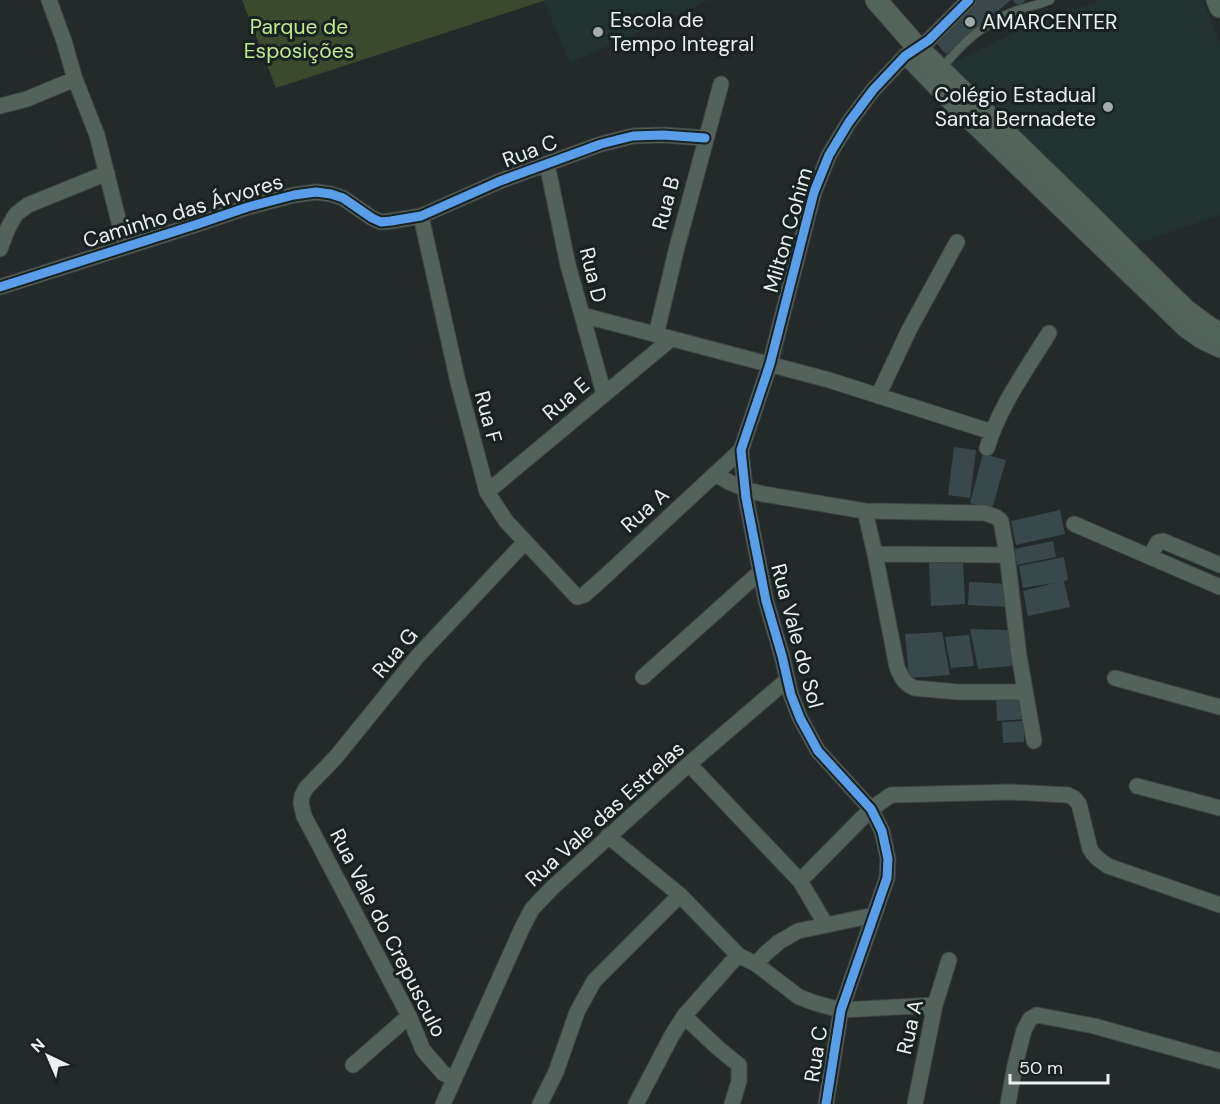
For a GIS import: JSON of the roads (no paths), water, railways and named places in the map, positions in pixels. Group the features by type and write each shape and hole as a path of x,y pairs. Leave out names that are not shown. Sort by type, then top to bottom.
{"street":[{"name":"Caminho das Árvores","path":"49,0 96,135 125,246"},
{"path":"876,0 911,52 958,111 1193,337 1220,350"},
{"name":"Milton Cohim","path":"741,450 770,364 814,192 829,155 849,122 873,90 911,52 929,40 969,0"},
{"path":"1217,0 1220,7"},
{"path":"911,52 941,69 1187,311 1220,333"},
{"path":"0,106 27,99 75,79"},
{"name":"Rua B","path":"656,335 676,247 721,84"},
{"name":"Rua C","path":"372,218 381,222 421,216 500,181 601,144 633,136 663,135 705,138"},
{"name":"Rua D","path":"547,164 568,265 604,394"},
{"path":"0,249 16,214 28,205 107,173"},
{"name":"Caminho das Árvores","path":"0,287 248,207 294,195 316,192 343,198 372,218"},
{"name":"Rua F","path":"421,216 458,382 487,492 506,521 577,597"},
{"path":"878,396 909,330 957,242"},
{"path":"582,315 770,364 992,432"},
{"path":"987,448 992,432 1012,393 1049,333"},
{"name":"Rua E","path":"487,492 672,339"},
{"name":"Rua A","path":"577,597 584,595 592,588 741,450"},
{"name":"Rua Vale do Sol","path":"741,450 745,489 760,572 791,695 800,718 818,751 871,809 882,831 888,859 887,878 874,915"},
{"path":"716,474 745,489 763,494 865,511 985,513 1001,521 1019,656 1034,741"},
{"path":"865,511 901,677 914,687 958,692 1022,692 1025,690"},
{"path":"1074,524 1220,587"},
{"path":"1150,556 1158,542 1163,541 1220,565"},
{"name":"Rua G","path":"302,796 306,788 336,757 417,657 525,542"},
{"path":"875,554 1007,555"},
{"path":"643,677 760,572"},
{"path":"1115,678 1220,707"},
{"name":"Rua Vale das Estrelas","path":"443,1104 532,909 608,836 787,680"},
{"path":"689,764 800,881 826,925"},
{"path":"1137,786 1220,808"},
{"path":"800,881 871,809 891,795 1010,792 1068,795 1079,804 1090,849 1093,855 1101,861 1108,866 1220,905"},
{"name":"Rua Vale do Crepusculo","path":"302,796 304,816 409,1016 423,1050 443,1072 454,1079"},
{"path":"608,836 680,895 738,955 756,964 799,997 815,1004 841,1010 935,1005"},
{"path":"540,1104 556,1072 577,1012 594,981 680,895"},
{"path":"756,964 779,942 798,931 874,915"},
{"name":"Rua C","path":"826,1104 841,1010 874,915"},
{"path":"636,1104 670,1037 684,1016 738,955"},
{"name":"Rua A","path":"915,1104 935,1005 949,960"},
{"path":"1008,1104 1024,1030 1030,1019 1037,1015 1094,1026 1220,1061"},
{"path":"353,1065 409,1016"},
{"path":"684,1016 739,1065 739,1081 732,1104"}],"lane":[{"path":"941,69 960,47 992,21 1050,0"}],"place":[{"name":"AMARCENTER","path":"970,22"},
{"name":"Escola de Tempo Integral","path":"598,32"},
{"name":"Colégio Estadual Santa Bernadete","path":"1108,107"}],"park label":[{"name":"Parque de Esposições","path":"299,39"}]}
